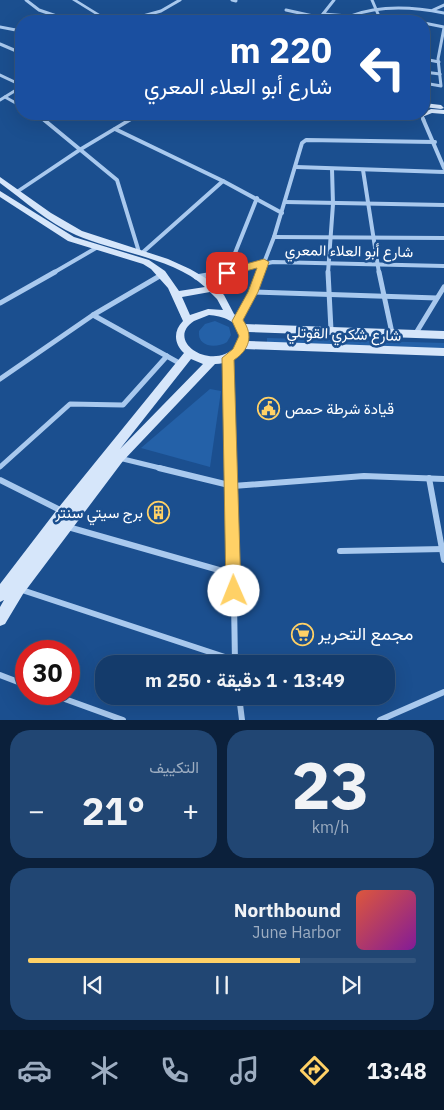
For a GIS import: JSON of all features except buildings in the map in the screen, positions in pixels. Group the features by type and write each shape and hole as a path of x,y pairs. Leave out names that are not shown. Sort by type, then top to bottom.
{"main road":[{"path":"430,105 444,107"},
{"path":"430,111 444,112"},
{"path":"0,179 79,233 141,252 170,264 196,277 212,289 228,307 237,322 245,336 242,345 237,352 228,358 212,361 199,359 189,354 184,349 179,337 180,331 187,320 208,312 220,312 237,322"},
{"path":"2,198 62,235 96,248 146,262 164,273 177,296 187,320"},
{"path":"177,296 212,289"},
{"name":"شارع شكري القوتلي","path":"237,322 331,330 444,335"},
{"name":"شارع شكري القوتلي","path":"242,345 444,352"},
{"path":"0,595 63,511 189,354"},
{"path":"0,619 18,589 119,458 212,361"}],"street":[{"path":"26,0 39,10 54,15"},
{"path":"74,0 99,15"},
{"path":"144,15 174,5 180,0"},
{"path":"323,14 334,0"},
{"path":"372,0 378,15"},
{"path":"434,10 444,5"},
{"path":"353,15 376,9 434,10 444,13"},
{"path":"286,10 308,15"},
{"path":"323,14 336,15"},
{"path":"430,24 444,28 439,62 442,86 430,85"},
{"path":"0,27 15,29"},
{"path":"0,44 15,50"},
{"path":"430,60 439,62"},
{"path":"439,67 444,68"},
{"path":"430,73 440,74"},
{"path":"0,75 15,83"},
{"path":"0,100 15,90"},
{"path":"5,97 15,103"},
{"path":"42,120 81,149 117,180 141,252 223,181"},
{"path":"18,191 81,149 129,120"},
{"path":"424,120 444,168"},
{"path":"115,128 257,198 282,213"},
{"path":"237,322 253,292 274,237 296,166 300,146 306,140 435,142"},
{"path":"296,166 332,169 444,172"},
{"path":"331,330 328,263 332,237 332,169"},
{"path":"363,170 377,264 392,332"},
{"path":"227,273 257,198"},
{"path":"285,202 444,205"},
{"path":"274,237 444,238"},
{"path":"0,303 96,248"},
{"name":"شارع أبو العلاء المعري","path":"196,277 227,273 264,262 444,266"},
{"path":"0,379 93,315 164,273"},
{"path":"416,334 444,288"},
{"path":"253,292 437,298"},
{"path":"93,315 181,364"},
{"path":"0,467 70,404 124,405 168,356"},
{"path":"228,358 234,655"},
{"path":"119,458 232,486 364,476 444,479"},
{"path":"429,478 444,560"},
{"path":"0,480 63,511"},
{"path":"66,526 233,574"},
{"path":"340,551 443,549"},
{"path":"18,589 213,655"},
{"path":"0,675 15,681"},
{"path":"380,720 444,692"},
{"path":"80,704 123,720"},
{"path":"240,705 242,720"}],"shaded area":[{"path":"215,321 229,327 231,335 227,342 213,346 201,340 199,331 205,324"},
{"path":"267,338 444,343 444,350 267,345"},
{"path":"210,389 221,391 210,467 141,448"}],"place":[{"name":"قيادة شرطة حمص","path":"269,409"},
{"name":"برج سيتي سنتر","path":"159,513"},
{"name":"مجمع التحرير","path":"302,634"}],"route":[{"path":"227,273 264,262 253,292 237,321 245,336 242,345 237,352 228,358 234,591"}]}
